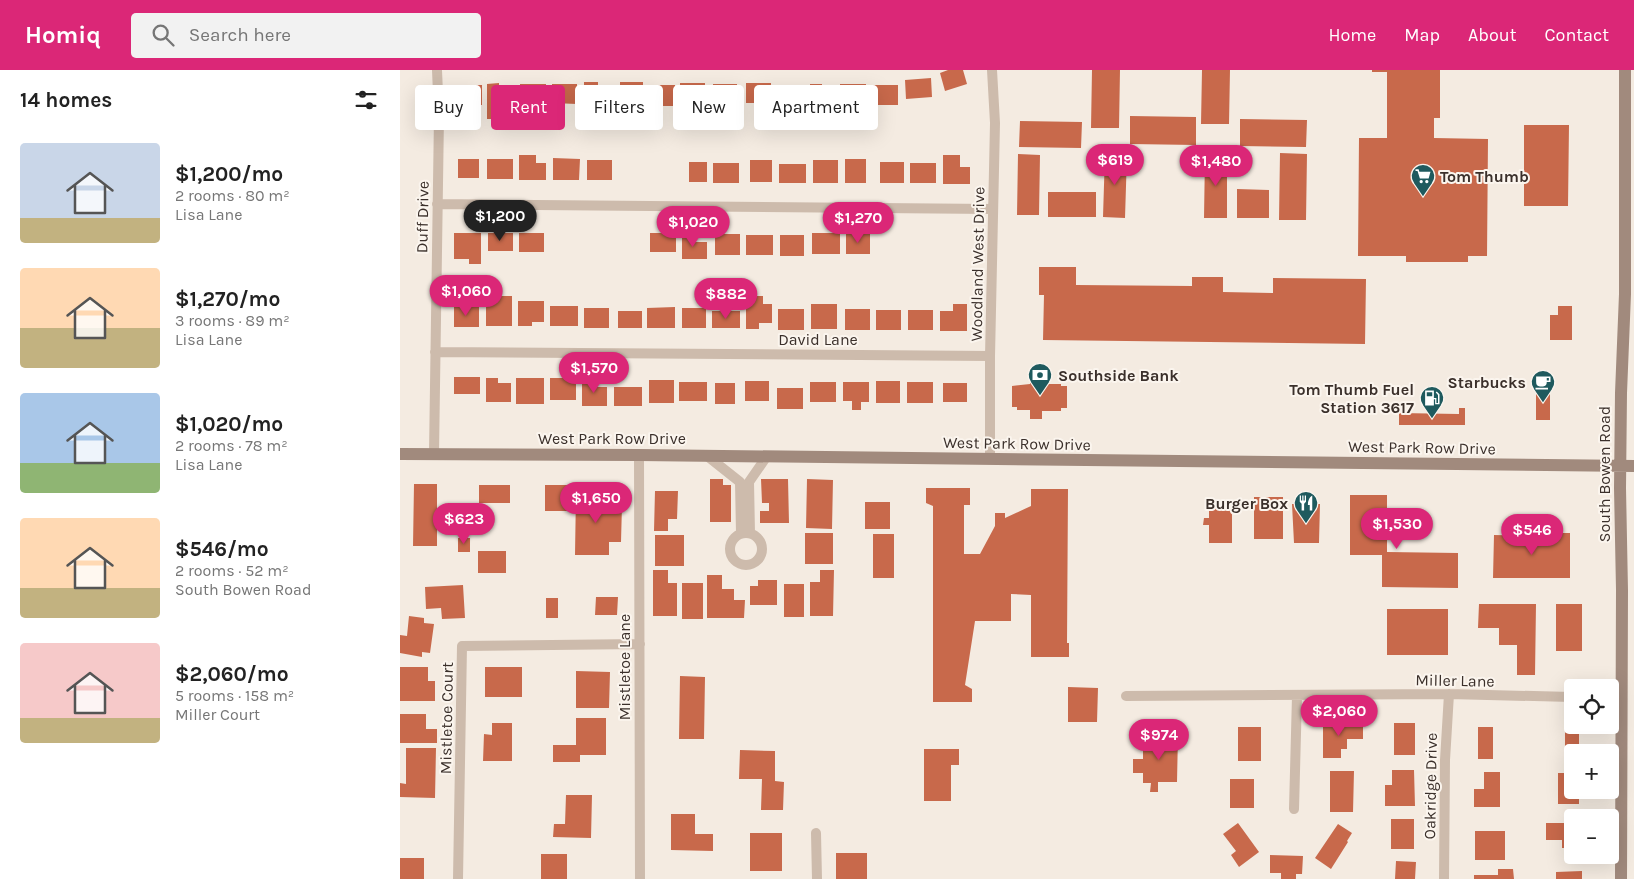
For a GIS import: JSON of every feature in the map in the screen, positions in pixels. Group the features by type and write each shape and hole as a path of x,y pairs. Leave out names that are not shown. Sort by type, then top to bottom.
{"main road":[{"name":"South Bowen Road","path":"1616,679 1621,393 1630,294 1625,70"},
{"name":"West Park Row Drive","path":"400,454 639,454 1634,466"},
{"name":"South Bowen Road","path":"1617,734 1621,879"}],"street":[{"name":"Duff Drive","path":"434,454 438,70"},
{"name":"Woodland West Drive","path":"990,459 994,101 992,70"},
{"path":"437,204 993,209"},
{"name":"David Lane","path":"435,352 990,356"},
{"name":"Mistletoe Lane","path":"639,454 640,879"},
{"path":"706,455 745,482"},
{"path":"745,533 745,482 767,456"},
{"name":"Mistletoe Court","path":"458,879 462,646 640,644"},
{"name":"Miller Lane","path":"1126,696 1449,694 1564,697"},
{"name":"Oakridge Drive","path":"1444,879 1444,760 1449,694"},
{"path":"1294,810 1297,696"},
{"path":"816,833 817,879"}],"building":[{"path":"948,70 963,70 967,84 945,91 940,73"},
{"path":"1092,70 1120,70 1119,128 1091,128"},
{"path":"1202,70 1230,70 1229,124 1201,124"},
{"name":"Tom Thumb","path":"1372,70 1440,70 1440,118 1434,118 1434,138 1488,139 1487,256 1468,256 1468,262 1406,262 1406,256 1358,256 1359,138 1387,138 1387,72 1372,72"},
{"path":"931,78 932,97 906,99 905,80"},
{"path":"584,82 598,82 598,85 584,85"},
{"path":"620,82 643,82 643,85 620,85"},
{"path":"499,83 499,85 491,85 491,119 487,119 487,84"},
{"path":"680,83 705,83 705,85 680,85"},
{"path":"746,83 771,83 771,85 754,85 754,103 746,103"},
{"path":"520,84 546,84 546,85"},
{"path":"577,84 575,85 575,104 565,104 565,85 552,85"},
{"path":"713,84 737,84 737,85"},
{"path":"840,84 866,84 866,85"},
{"path":"481,85 482,85 481,105"},
{"path":"663,85 673,85 673,106 663,106"},
{"path":"878,85 898,85 898,105 878,105"},
{"path":"1130,116 1196,117 1196,145 1130,144"},
{"path":"1240,119 1307,120 1306,147 1240,146"},
{"path":"1020,121 1082,122 1081,148 1019,147"},
{"path":"1524,125 1569,125 1568,206 1524,206"},
{"path":"1105,153 1127,154 1125,218 1103,217"},
{"path":"1280,153 1307,154 1306,220 1279,220"},
{"path":"1018,154 1040,155 1039,215 1017,215"},
{"path":"519,155 536,155 536,163 546,163 546,180 519,180"},
{"path":"943,155 960,155 960,167 970,167 970,184 943,184"},
{"path":"1205,155 1227,156 1227,218 1204,218"},
{"path":"553,158 580,159 579,180 553,180"},
{"path":"458,159 479,159 479,178 458,178"},
{"path":"487,159 513,159 513,179 487,179"},
{"path":"845,159 866,159 866,183 845,183"},
{"path":"587,160 612,160 612,180 587,180"},
{"path":"750,160 772,160 772,182 750,182"},
{"path":"813,160 838,160 838,183 813,183"},
{"path":"689,162 707,162 707,182 689,182"},
{"path":"880,162 904,162 904,183 880,183"},
{"path":"713,163 739,163 739,183 713,183"},
{"path":"910,163 936,163 936,183 910,183"},
{"path":"779,164 806,164 806,183 779,183"},
{"path":"1237,189 1269,190 1269,218 1237,218"},
{"path":"1048,192 1096,192 1096,217 1048,217"},
{"path":"454,233 481,233 481,264 469,264 469,259 454,259"},
{"path":"488,233 513,233 513,251 488,251"},
{"path":"519,233 544,233 544,252 519,252"},
{"path":"650,233 676,233 676,252 650,252"},
{"path":"682,233 694,233 694,242 707,242 707,259 682,259"},
{"path":"812,233 840,233 840,254 812,254"},
{"path":"846,233 870,233 870,254 846,254"},
{"path":"715,234 740,234 740,255 715,255"},
{"path":"746,235 773,235 773,255 746,255"},
{"path":"780,235 804,235 804,256 780,256"},
{"path":"1039,267 1076,267 1076,285 1192,286 1192,277 1223,277 1223,292 1273,293 1273,278 1366,279 1365,344 1043,340 1044,295 1039,295"},
{"path":"486,296 512,296 512,326 486,326"},
{"path":"746,296 763,296 763,304 772,304 772,323 759,323 759,329 746,329"},
{"path":"518,301 544,301 544,322 532,322 532,326 518,326"},
{"path":"811,304 837,304 837,329 811,329"},
{"path":"953,304 967,304 967,331 940,331 940,311 953,311"},
{"path":"454,306 479,306 479,327 454,327"},
{"path":"550,306 578,306 578,326 550,326"},
{"path":"1558,306 1572,306 1572,340 1550,340 1550,315 1558,315"},
{"path":"675,307 675,328 647,328 647,308"},
{"path":"584,308 609,308 609,328 584,328"},
{"path":"682,308 706,308 706,328 682,328"},
{"path":"778,309 804,309 804,330 778,330"},
{"path":"845,309 870,309 870,330 845,330"},
{"path":"876,310 901,310 901,330 876,330"},
{"path":"908,310 933,310 933,330 908,330"},
{"path":"618,311 642,311 642,328 618,328"},
{"path":"712,311 740,311 740,328 712,328"},
{"name":"Southside Bank","path":"1030,368 1042,368 1042,384 1061,384 1061,386 1067,386 1067,408 1061,408 1061,411 1042,411 1042,419 1030,419 1030,410 1017,410 1017,407 1012,407 1012,386 1030,384"},
{"path":"454,377 480,377 480,394 454,394"},
{"path":"486,378 498,378 498,383 511,383 511,402 486,402"},
{"path":"516,378 544,378 544,404 516,404"},
{"path":"550,378 576,378 576,400 550,400"},
{"path":"582,380 595,380 595,387 607,387 607,406 582,406"},
{"path":"649,380 674,380 674,403 649,403"},
{"path":"745,381 769,381 769,401 745,401"},
{"path":"876,381 900,381 900,403 876,403"},
{"path":"679,382 707,382 707,401 679,401"},
{"path":"810,382 836,382 836,402 810,402"},
{"path":"843,382 869,382 869,402 861,402 861,410 852,410 852,401 843,401"},
{"path":"907,382 933,382 933,403 907,403"},
{"path":"715,383 735,383 735,404 715,404"},
{"path":"943,383 967,383 967,402 943,402"},
{"path":"614,387 642,387 642,406 614,406"},
{"name":"Starbucks","path":"1536,387 1550,387 1550,420 1536,420"},
{"path":"777,388 803,388 803,409 777,409"},
{"name":"Tom Thumb Fuel Station 3617","path":"1459,408 1465,408 1465,425 1399,425 1399,413 1459,414"},
{"path":"710,479 723,479 723,485 731,485 731,522 710,522"},
{"path":"761,479 788,479 789,523 760,523 760,511 769,511 769,503 762,503"},
{"path":"807,479 833,480 832,529 806,528"},
{"path":"414,484 437,484 437,546 413,546"},
{"path":"479,485 510,485 510,503 479,503"},
{"path":"545,485 567,485 567,511 545,511"},
{"path":"926,488 970,488 970,505 964,505 964,554 980,554 995,526 995,513 1005,513 1005,518 1031,506 1031,489 1068,489 1067,643 1069,643 1069,657 1031,657 1031,595 1011,594 1011,621 975,621 965,685 972,689 972,702 933,702 933,506 926,503"},
{"path":"655,491 678,491 677,519 668,519 668,531 654,531"},
{"path":"576,493 609,494 609,505 622,505 621,542 609,542 609,555 575,555"},
{"path":"1350,495 1387,495 1387,552 1458,553 1458,588 1382,587 1382,555 1350,555"},
{"path":"1254,497 1283,497 1283,539 1254,539"},
{"path":"865,502 890,502 890,529 865,529"},
{"name":"Burger Box","path":"1292,504 1320,504 1319,543 1294,543"},
{"path":"1209,508 1232,508 1232,543 1209,543 1209,525 1203,525 1204,518 1209,518"},
{"path":"805,533 833,533 833,564 805,564"},
{"path":"1543,533 1570,533 1570,578 1493,578 1494,535 1543,536"},
{"path":"873,534 894,534 894,578 873,578"},
{"path":"655,535 684,535 684,566 655,566"},
{"path":"458,538 470,538 470,552 458,552"},
{"path":"478,551 506,551 506,573 478,573"},
{"path":"653,570 668,570 668,583 677,583 677,616 653,616"},
{"path":"820,570 834,570 833,616 810,616 810,582 820,582"},
{"path":"707,575 722,575 722,589 734,589 734,600 745,600 744,618 707,618"},
{"path":"758,580 777,580 777,605 750,605 750,586 758,586"},
{"path":"682,583 703,583 703,619 682,619"},
{"path":"784,584 804,584 804,617 784,617"},
{"path":"463,585 465,618 442,619 441,608 426,609 425,587"},
{"path":"596,597 618,597 617,615 595,615"},
{"path":"546,598 558,598 558,618 546,618"},
{"path":"1479,604 1536,604 1535,675 1517,675 1517,645 1499,645 1499,628 1478,628"},
{"path":"1556,604 1582,604 1582,651 1556,651"},
{"path":"1387,609 1448,609 1448,655 1387,655"},
{"path":"409,616 424,618 424,623 434,624 430,653 422,652 422,657 400,653 400,635 407,636"},
{"path":"400,667 428,667 428,681 435,681 435,701 400,701"},
{"path":"485,667 522,667 522,697 485,697"},
{"path":"576,671 610,672 609,708 576,708"},
{"path":"680,676 705,677 704,739 679,739"},
{"path":"1068,687 1098,688 1097,722 1068,722"},
{"path":"400,714 426,714 426,729 437,729 437,743 400,743"},
{"path":"576,718 606,718 606,755 580,755 580,762 553,762 553,745 576,745"},
{"path":"492,723 512,723 512,761 483,761 484,734 492,735"},
{"path":"1323,723 1363,723 1363,739 1347,739 1347,749 1341,749 1341,758 1323,758"},
{"path":"1394,723 1415,723 1415,755 1394,755"},
{"path":"1238,727 1261,727 1261,761 1238,761"},
{"path":"1478,727 1493,727 1493,759 1478,759"},
{"path":"1155,734 1178,734 1177,782 1158,782 1158,792 1150,792 1151,783 1143,783 1143,773 1133,773 1133,759 1143,759 1143,739 1155,739"},
{"path":"1565,734 1579,734 1579,744 1565,744"},
{"path":"406,748 436,748 435,798 400,797 400,783 406,784"},
{"path":"924,749 959,749 959,765 951,765 951,801 924,801"},
{"path":"740,750 775,751 775,781 784,782 783,810 761,810 762,779 739,779"},
{"path":"1392,770 1414,770 1415,806 1385,806 1385,785 1392,785"},
{"path":"1330,771 1354,771 1353,812 1330,812"},
{"path":"1484,772 1500,772 1500,807 1474,807 1474,789 1484,789"},
{"path":"1558,773 1564,773 1564,799 1579,799 1579,804 1558,804"},
{"path":"1230,779 1254,779 1254,808 1230,808"},
{"path":"566,795 592,795 591,838 553,837 554,824 565,824"},
{"path":"671,814 695,814 695,834 713,834 713,851 671,850"},
{"path":"1391,819 1414,819 1414,849 1391,849"},
{"path":"1238,823 1259,852 1239,867 1231,855 1236,851 1223,834"},
{"path":"1546,823 1564,823 1564,848 1562,848 1562,840 1546,840"},
{"path":"1338,824 1352,833 1331,869 1315,858"},
{"path":"1475,831 1505,831 1505,860 1475,860"},
{"path":"750,833 782,833 782,871 750,871"},
{"path":"836,853 867,853 867,879 836,879"},
{"path":"541,854 567,854 567,879 541,879"},
{"path":"1270,855 1303,856 1302,874 1296,874 1296,879 1281,879 1281,873 1270,873"},
{"path":"400,858 424,858 424,879 400,879"},
{"path":"1396,861 1416,862 1415,879 1395,879"},
{"path":"1498,869 1513,869 1514,879 1474,879 1474,875 1498,875"},
{"path":"1582,871 1582,879 1556,879 1556,872"}],"place":[{"name":"Tom Thumb","path":"1423,197"},
{"name":"Southside Bank","path":"1040,396"},
{"name":"Starbucks","path":"1543,403"},
{"name":"Tom Thumb Fuel Station 3617","path":"1432,419"},
{"name":"Burger Box","path":"1306,524"}]}
